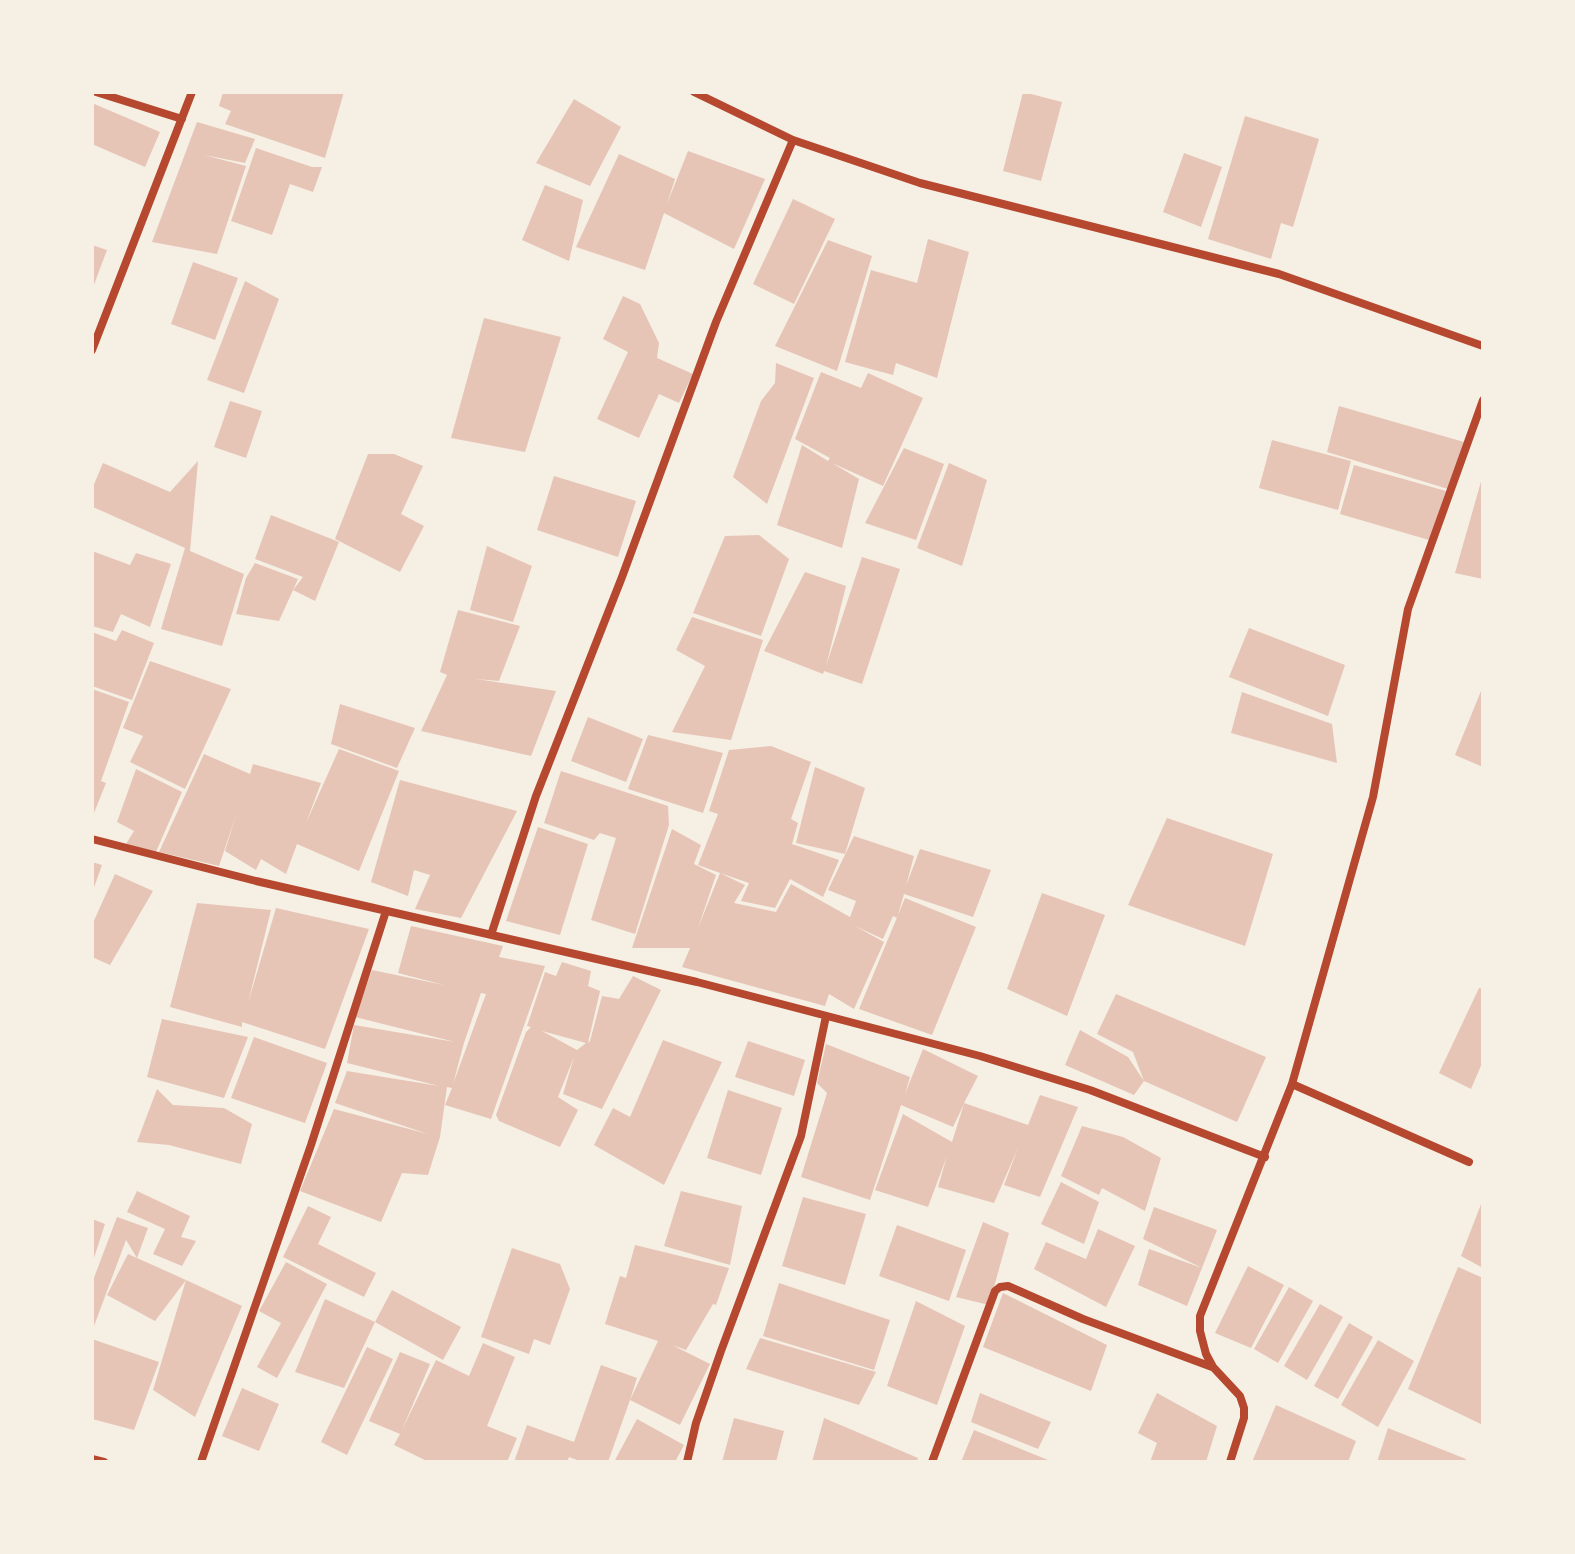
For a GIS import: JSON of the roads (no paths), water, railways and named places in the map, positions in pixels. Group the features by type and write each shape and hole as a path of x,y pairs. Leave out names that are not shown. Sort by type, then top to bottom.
{"street":[{"path":"96,92 182,119"},
{"path":"92,350 192,92"},
{"path":"694,92 793,140 920,183 1279,274 1483,346"},
{"path":"491,935 536,796 622,577 716,322 793,140"},
{"path":"1230,1462 1244,1418 1244,1408 1240,1396 1213,1367 1203,1345 1200,1316 1292,1084 1373,797 1408,609 1483,400"},
{"path":"92,839 256,881 697,982 980,1056 1090,1090 1265,1157"},
{"path":"201,1462 306,1160 386,911"},
{"path":"687,1462 696,1423 721,1351 801,1136 826,1016"},
{"path":"1292,1084 1469,1162"},
{"path":"932,1462 995,1291 1000,1287 1008,1286 1083,1319 1213,1367"},
{"path":"92,1459 104,1462"}]}
